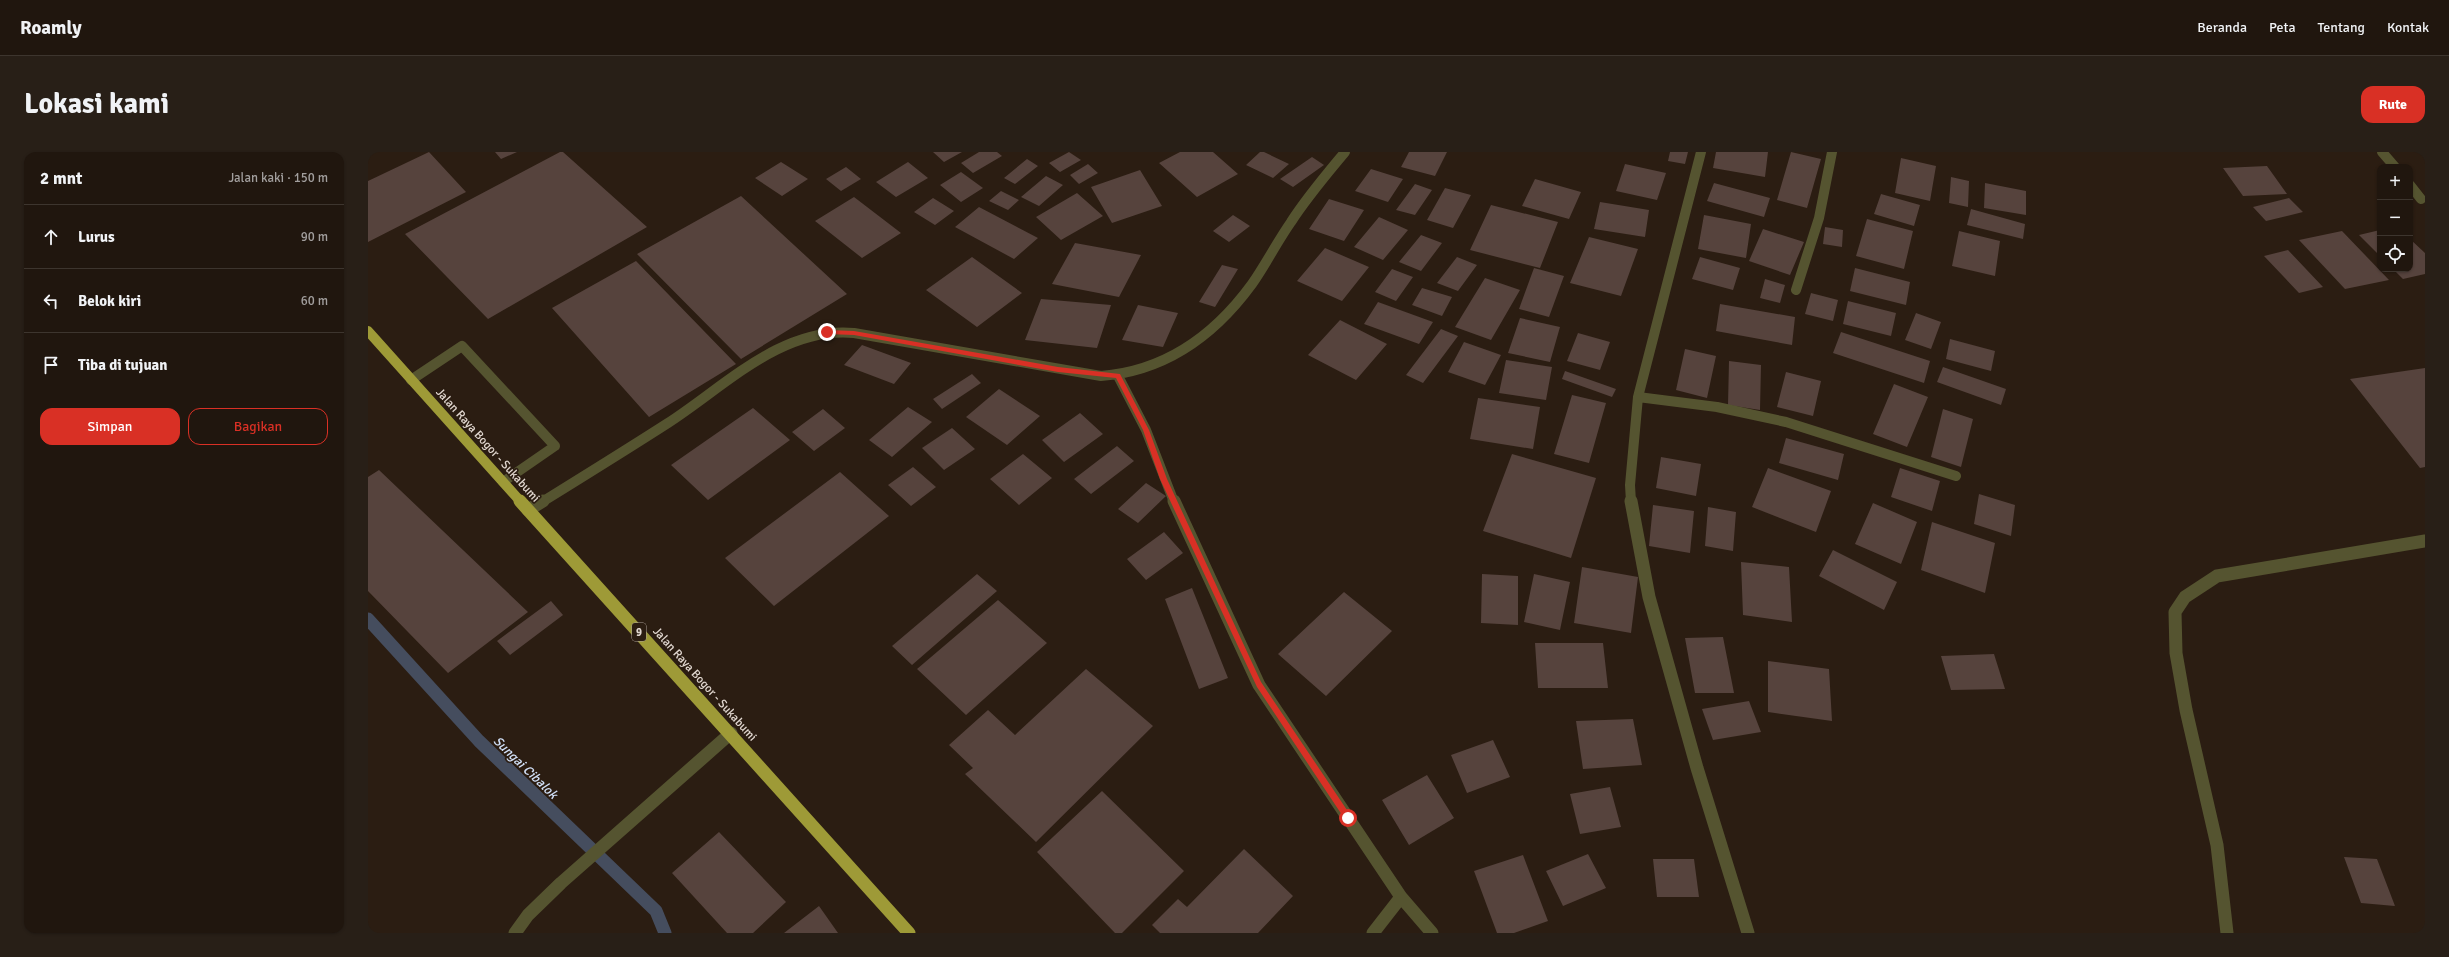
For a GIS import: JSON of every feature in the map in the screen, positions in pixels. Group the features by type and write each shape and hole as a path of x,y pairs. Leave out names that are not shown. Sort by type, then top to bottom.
{"highway":[{"name":"Jalan Raya Bogor - Sukabumi","path":"368,331 528,510 731,733 909,933"}],"street":[{"path":"528,510 686,411 760,361 789,344 816,334 839,331 854,333 1058,370 1101,376 1118,376 1145,370 1160,364 1212,329 1233,308 1257,276 1295,217 1345,152"},
{"path":"1701,152 1688,193 1638,397 1630,485 1636,532 1649,597 1693,754 1748,933"},
{"path":"1796,290 1819,218 1832,152"},
{"path":"2382,152 2392,164"},
{"path":"2413,189 2421,199"},
{"path":"411,380 462,346 555,446 503,482"},
{"path":"1118,376 1146,430 1164,479 1259,685 1401,897 1432,933"},
{"path":"1638,397 1728,409 1780,421 1820,431 1956,476"},
{"path":"2227,933 2217,845 2186,710 2176,653 2174,627 2176,612 2184,597 2217,576 2425,541"},
{"path":"515,933 528,915 561,883 731,733"},
{"path":"1373,933 1401,897"}],"building":[{"path":"429,152 466,192 368,242 368,181"},
{"path":"495,152 517,152 501,159"},
{"path":"560,152 563,152 647,227 488,319 405,234"},
{"path":"933,152 962,152 944,162"},
{"path":"979,152 997,152 1002,156 973,173 961,163"},
{"path":"1069,152 1081,160 1060,172 1049,163"},
{"path":"1180,152 1213,152 1238,174 1197,197 1159,163"},
{"path":"1260,152 1264,152 1289,164 1273,178 1246,165"},
{"path":"1409,152 1447,152 1435,176 1401,167"},
{"path":"1670,152 1688,152 1685,164 1668,161"},
{"path":"1716,152 1768,152 1765,177 1713,168"},
{"path":"1791,152 1821,159 1807,208 1777,200"},
{"path":"1312,157 1324,165 1293,187 1280,179"},
{"path":"1901,158 1936,166 1930,201 1895,193"},
{"path":"1027,159 1038,166 1015,184 1004,178"},
{"path":"781,162 808,179 782,196 755,178"},
{"path":"908,162 928,178 896,197 876,182"},
{"path":"1088,164 1098,173 1079,184 1070,175"},
{"path":"1625,164 1666,173 1657,200 1616,191"},
{"path":"2267,166 2287,194 2243,196 2223,168"},
{"path":"846,167 861,179 841,191 826,179"},
{"path":"1371,169 1403,179 1388,202 1355,191"},
{"path":"1140,170 1162,206 1112,223 1091,187"},
{"path":"961,172 983,188 961,202 940,185"},
{"path":"1046,176 1063,185 1039,206 1021,197"},
{"path":"1951,177 1969,181 1968,207 1949,203"},
{"path":"1535,179 1581,192 1569,219 1522,206"},
{"path":"1714,183 1770,198 1764,217 1707,201"},
{"path":"1985,183 2026,191 2026,215 1984,208"},
{"path":"1415,184 1432,190 1415,215 1396,210"},
{"path":"1445,188 1471,195 1453,228 1427,220"},
{"path":"1001,191 1019,200 1008,210 989,201"},
{"path":"1077,193 1103,216 1061,240 1036,217"},
{"path":"1881,194 1920,205 1914,226 1874,214"},
{"path":"741,196 847,294 741,359 637,254"},
{"path":"854,197 901,233 862,258 815,221"},
{"path":"933,198 954,211 935,225 914,212"},
{"path":"2289,198 2303,212 2266,221 2253,207"},
{"path":"1329,199 1364,210 1344,241 1309,229"},
{"path":"1600,202 1649,210 1645,237 1594,229"},
{"path":"1491,205 1558,222 1540,268 1470,250"},
{"path":"979,207 1038,238 1014,259 955,227"},
{"path":"1971,209 2025,224 2023,239 1967,225"},
{"path":"1233,215 1250,226 1229,242 1213,231"},
{"path":"1704,215 1751,224 1746,258 1698,249"},
{"path":"1379,217 1408,230 1383,260 1354,247"},
{"path":"1867,219 1913,231 1904,269 1856,256"},
{"path":"1825,227 1843,230 1842,247 1823,244"},
{"path":"1763,229 1804,242 1790,275 1749,261"},
{"path":"1959,231 2000,241 1995,276 1952,266"},
{"path":"2342,231 2377,267 2377,272 2381,272 2389,280 2345,289 2299,240"},
{"path":"2377,231 2377,253 2359,235"},
{"path":"1421,235 1442,243 1421,271 1399,262"},
{"path":"1589,237 1638,249 1621,296 1570,283"},
{"path":"2413,242 2425,253 2425,274 2403,279 2396,272 2413,272"},
{"path":"1075,243 1141,255 1119,297 1052,284"},
{"path":"1325,248 1369,267 1342,301 1297,281"},
{"path":"2288,250 2323,287 2299,293 2264,256"},
{"path":"972,257 1022,293 977,327 926,290"},
{"path":"1457,257 1477,265 1458,291 1437,283"},
{"path":"1700,257 1740,268 1733,290 1692,279"},
{"path":"636,261 736,364 649,417 552,308"},
{"path":"1222,265 1238,269 1215,307 1199,302"},
{"path":"1534,268 1564,276 1549,317 1519,309"},
{"path":"1855,268 1910,282 1906,305 1850,291"},
{"path":"1392,269 1413,277 1396,301 1375,292"},
{"path":"1485,278 1520,290 1491,340 1455,327"},
{"path":"1765,279 1785,285 1780,303 1760,298"},
{"path":"1422,288 1452,297 1442,316 1412,305"},
{"path":"1811,293 1838,300 1833,321 1805,314"},
{"path":"1041,299 1111,305 1097,348 1025,340"},
{"path":"1848,301 1896,313 1891,336 1843,324"},
{"path":"1378,302 1433,322 1419,344 1364,324"},
{"path":"1720,304 1795,317 1792,345 1716,331"},
{"path":"1138,305 1178,313 1163,347 1122,340"},
{"path":"1916,313 1941,322 1931,349 1905,340"},
{"path":"1520,318 1560,327 1550,362 1508,353"},
{"path":"1340,320 1387,344 1356,380 1308,355"},
{"path":"1441,329 1458,336 1423,383 1406,375"},
{"path":"1841,332 1930,361 1924,383 1833,353"},
{"path":"1578,333 1610,342 1600,370 1567,361"},
{"path":"1950,339 1995,351 1991,371 1946,359"},
{"path":"1464,342 1501,355 1485,385 1448,372"},
{"path":"862,345 911,363 894,384 844,365"},
{"path":"1685,349 1716,356 1707,398 1676,390"},
{"path":"1506,360 1552,367 1546,400 1499,393"},
{"path":"1729,361 1761,365 1760,410 1728,405"},
{"path":"1943,367 2006,389 2001,405 1937,382"},
{"path":"2425,368 2425,467 2420,468 2350,379"},
{"path":"1565,371 1616,389 1612,397 1562,379"},
{"path":"1786,372 1821,381 1813,416 1777,407"},
{"path":"972,374 981,383 942,409 933,399"},
{"path":"1894,384 1928,397 1907,447 1873,434"},
{"path":"999,389 1040,416 1007,445 966,417"},
{"path":"1572,395 1606,403 1589,463 1554,454"},
{"path":"1478,398 1540,407 1533,449 1470,439"},
{"path":"908,407 932,422 892,457 869,440"},
{"path":"753,408 790,440 708,500 671,465"},
{"path":"823,409 845,428 814,451 792,432"},
{"path":"1943,409 1973,419 1961,467 1931,457"},
{"path":"1080,413 1103,434 1064,462 1042,440"},
{"path":"952,428 975,449 944,470 922,448"},
{"path":"1786,438 1844,454 1838,480 1779,463"},
{"path":"1117,446 1134,461 1091,494 1074,479"},
{"path":"1023,454 1052,478 1019,505 990,479"},
{"path":"1512,454 1596,478 1571,558 1483,531"},
{"path":"1661,457 1701,464 1696,496 1656,488"},
{"path":"913,467 936,487 911,506 888,485"},
{"path":"1768,468 1831,491 1816,532 1752,507"},
{"path":"1900,468 1940,481 1932,511 1891,497"},
{"path":"379,470 528,612 448,673 368,591 368,477"},
{"path":"840,472 889,516 774,606 725,558"},
{"path":"1146,483 1166,496 1138,523 1118,509"},
{"path":"1979,494 2015,505 2011,536 1974,524"},
{"path":"1873,503 1917,522 1901,564 1855,544"},
{"path":"1653,505 1694,511 1690,553 1649,546"},
{"path":"1708,507 1736,512 1733,551 1705,546"},
{"path":"1932,522 1995,543 1985,593 1921,570"},
{"path":"1164,532 1183,553 1146,580 1127,559"},
{"path":"1833,550 1897,582 1884,610 1819,576"},
{"path":"1741,562 1789,567 1792,622 1743,615"},
{"path":"1582,567 1638,577 1631,633 1574,623"},
{"path":"977,574 997,591 912,665 892,646"},
{"path":"1482,574 1518,576 1518,625 1481,623"},
{"path":"1534,574 1570,582 1560,630 1524,622"},
{"path":"1192,588 1228,678 1199,689 1165,599"},
{"path":"1344,592 1392,631 1326,696 1278,654"},
{"path":"998,600 1047,643 966,715 917,669"},
{"path":"551,601 563,615 510,655 497,641"},
{"path":"1723,637 1734,693 1695,693 1685,638"},
{"path":"1535,643 1603,643 1608,688 1538,688"},
{"path":"1994,654 2005,689 1951,690 1941,656"},
{"path":"1768,661 1829,669 1832,721 1768,712"},
{"path":"1086,669 1153,726 1036,842 965,774 973,768 949,745 988,710 1015,735"},
{"path":"1749,701 1761,732 1713,740 1702,709"},
{"path":"1633,719 1642,765 1583,769 1576,721"},
{"path":"1493,740 1510,777 1467,793 1451,755"},
{"path":"1427,775 1454,818 1409,845 1382,800"},
{"path":"1610,787 1621,827 1580,834 1570,794"},
{"path":"1102,791 1184,871 1122,933 1115,933 1037,852"},
{"path":"719,832 786,902 753,933 727,933 672,873"},
{"path":"1244,849 1293,896 1258,933 1160,933 1152,925 1178,899 1187,907"},
{"path":"1588,854 1606,888 1563,906 1546,871"},
{"path":"1523,855 1548,921 1514,933 1497,933 1474,871"},
{"path":"2344,857 2377,859 2395,906 2361,903"},
{"path":"1653,859 1694,859 1699,897 1657,897"},
{"path":"819,906 838,933 784,933"}],"waterway":[{"name":"Sungai Cibalok","path":"368,619 479,741 656,911 665,933"}],"route":[{"path":"827,332 839,331 854,333 1058,370 1101,376 1118,376 1146,430 1164,479 1259,685 1293,738 1348,818"}]}
